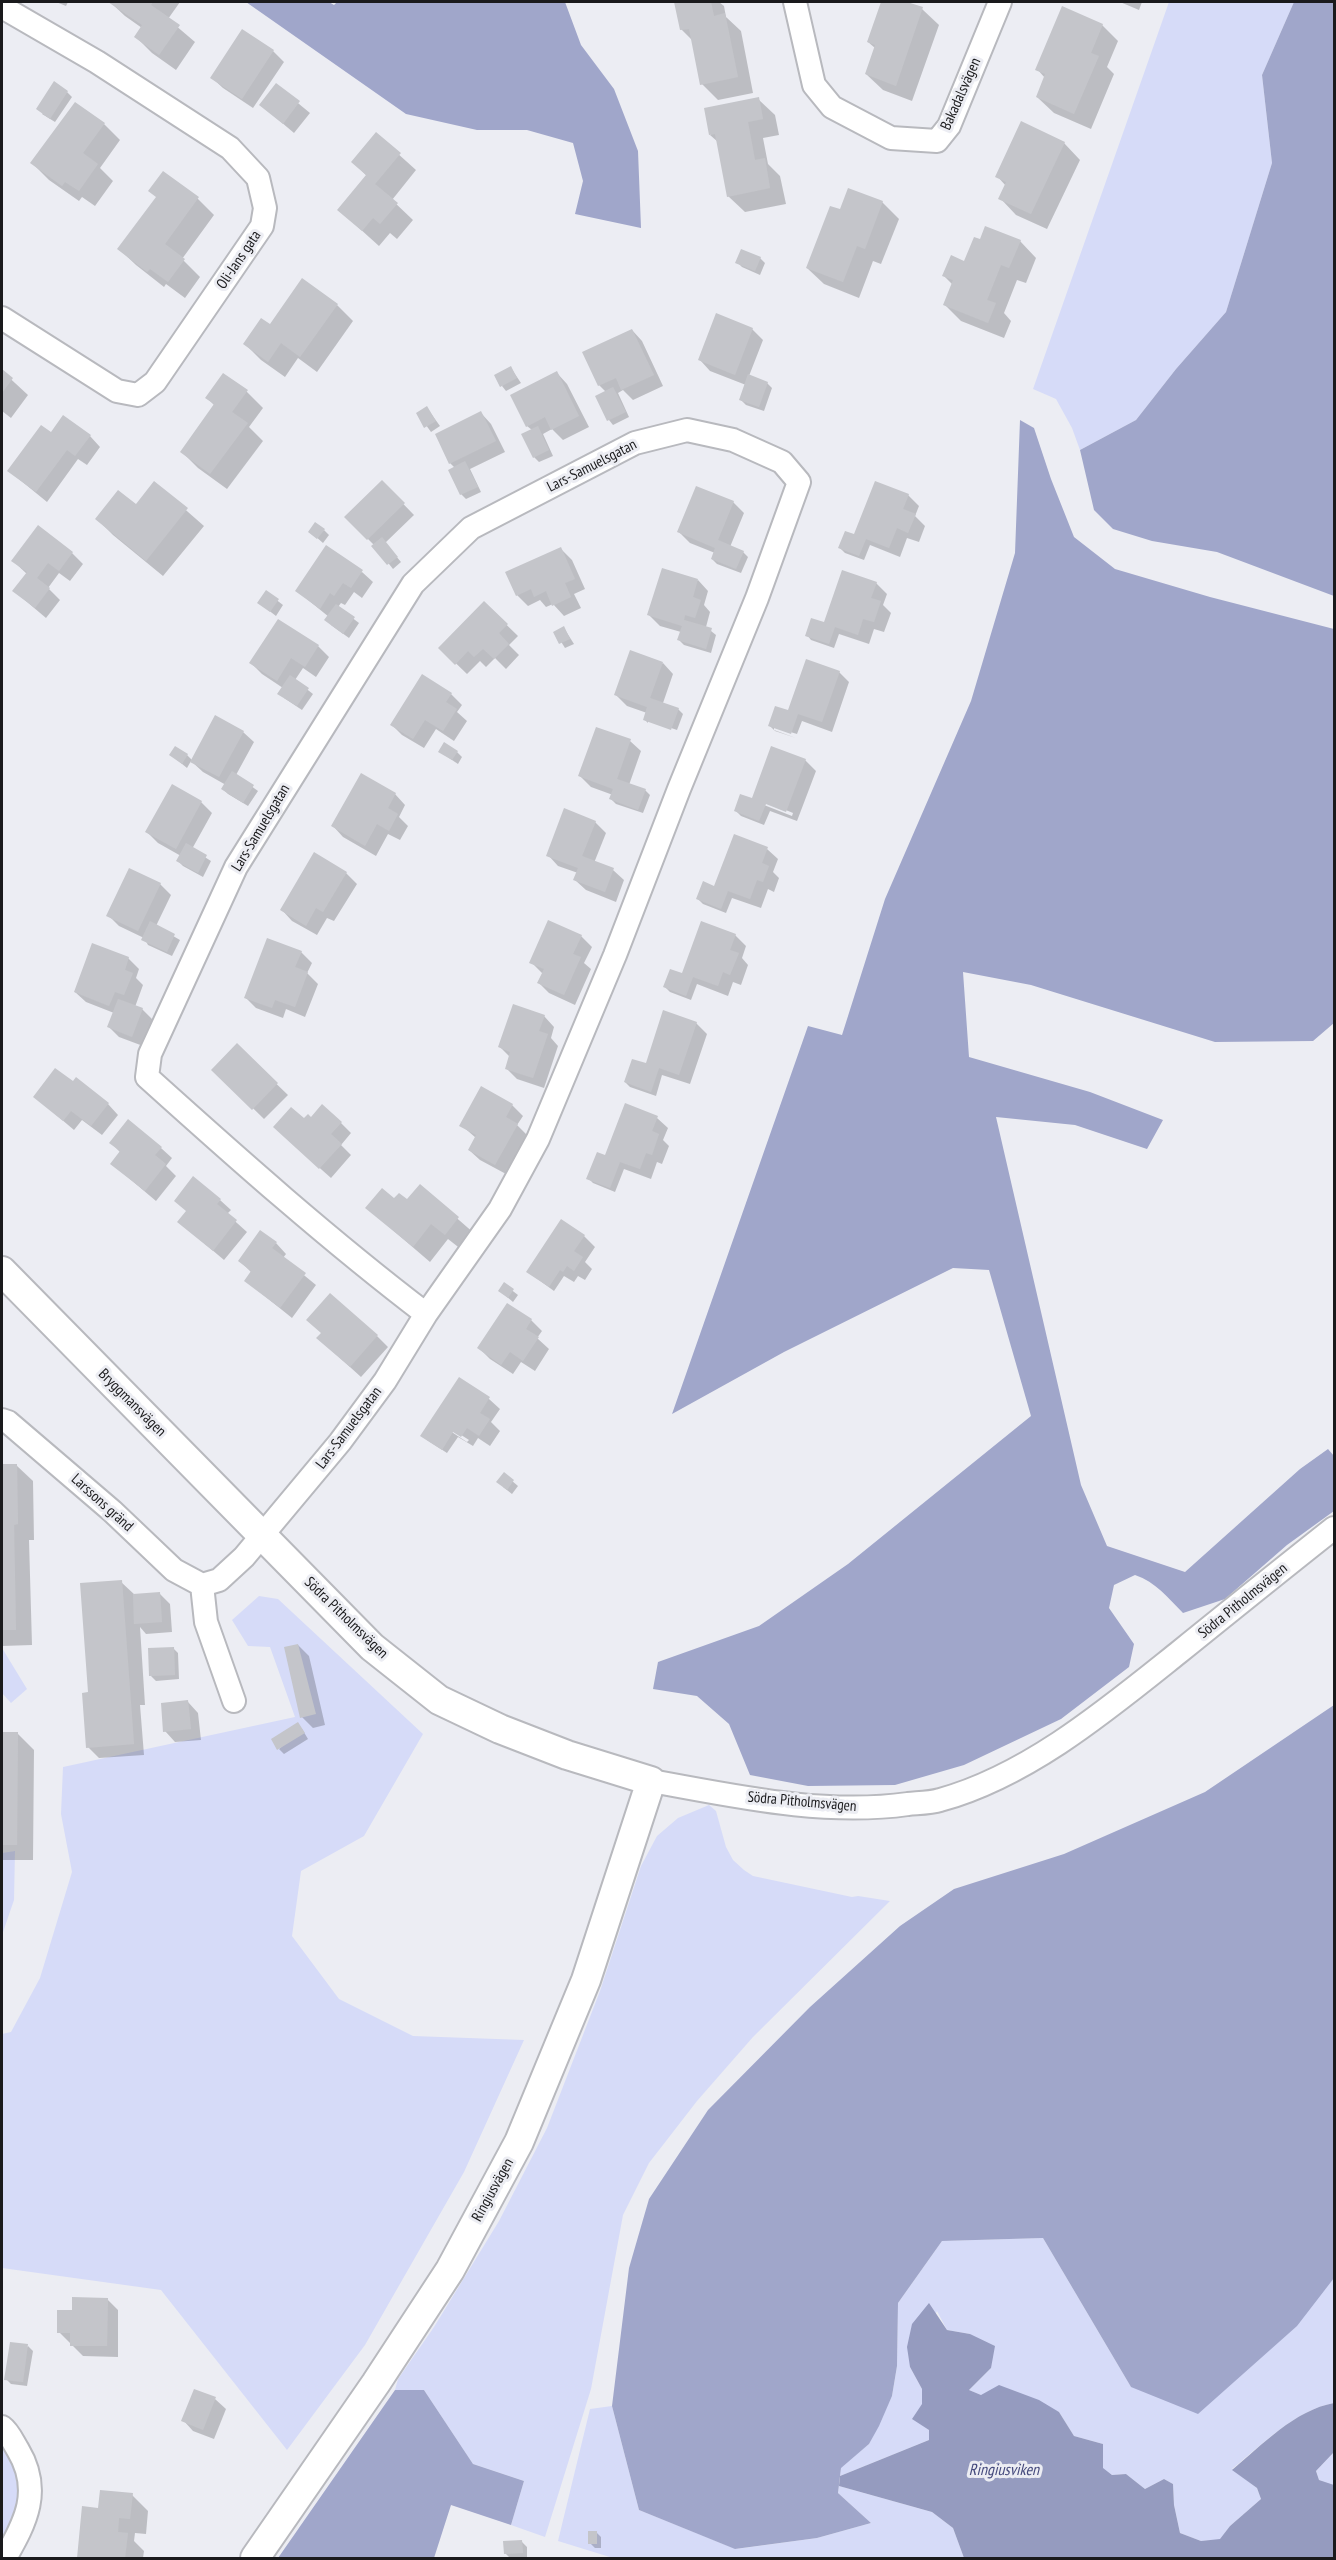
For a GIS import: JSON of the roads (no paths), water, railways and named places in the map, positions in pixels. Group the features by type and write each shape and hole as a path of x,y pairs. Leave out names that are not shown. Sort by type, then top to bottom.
{"street":[{"name":"Bakadalsvägen","path":"795,2 814,85 832,107 891,138 937,141 949,126 1000,2"},
{"name":"Oli-Jans gata","path":"2,7 97,62 230,148 258,178 265,208 262,226 155,382 138,395 117,391 2,318"},
{"name":"Lars-Samuelsgatan","path":"263,1536 340,1443 385,1381 426,1314 500,1209 538,1139 615,955 800,482 782,462 733,440 687,430 635,443 471,528 413,584 236,867 150,1054 147,1077 270,1187 368,1270 426,1314"},
{"name":"Bryggmansvägen","path":"2,1271 263,1536"},
{"name":"Larssons gränd","path":"2,1420 8,1422 112,1510 174,1570 202,1585"},
{"name":"Södra Pitholmsvägen","path":"263,1536 372,1647 439,1700 500,1729 567,1755 651,1781 727,1795 807,1805 879,1808 939,1800 996,1779 1072,1734 1335,1528"},
{"path":"234,1701 206,1622 202,1585 219,1580 263,1536"},
{"name":"Ringiusvägen","path":"255,2559 376,2383 450,2270 519,2142 586,1980 651,1781"},
{"path":"2,2427 7,2431 23,2458 32,2494 21,2530 5,2559"}],"water":[{"name":"Ringiusviken","path":"929,2303 947,2330 970,2334 995,2346 991,2368 969,2390 981,2395 999,2385 1039,2400 1059,2412 1074,2436 1103,2444 1103,2468 1112,2475 1126,2474 1145,2489 1164,2479 1173,2484 1174,2505 1180,2533 1201,2541 1220,2539 1230,2526 1261,2499 1257,2488 1232,2470 1292,2421 1320,2407 1334,2403 1334,2452 1316,2471 1319,2480 1334,2485 1334,2558 964,2558 953,2528 932,2512 839,2486 840,2476 929,2440 929,2430 912,2419 922,2404 922,2389 910,2367 907,2347 912,2324"}]}
